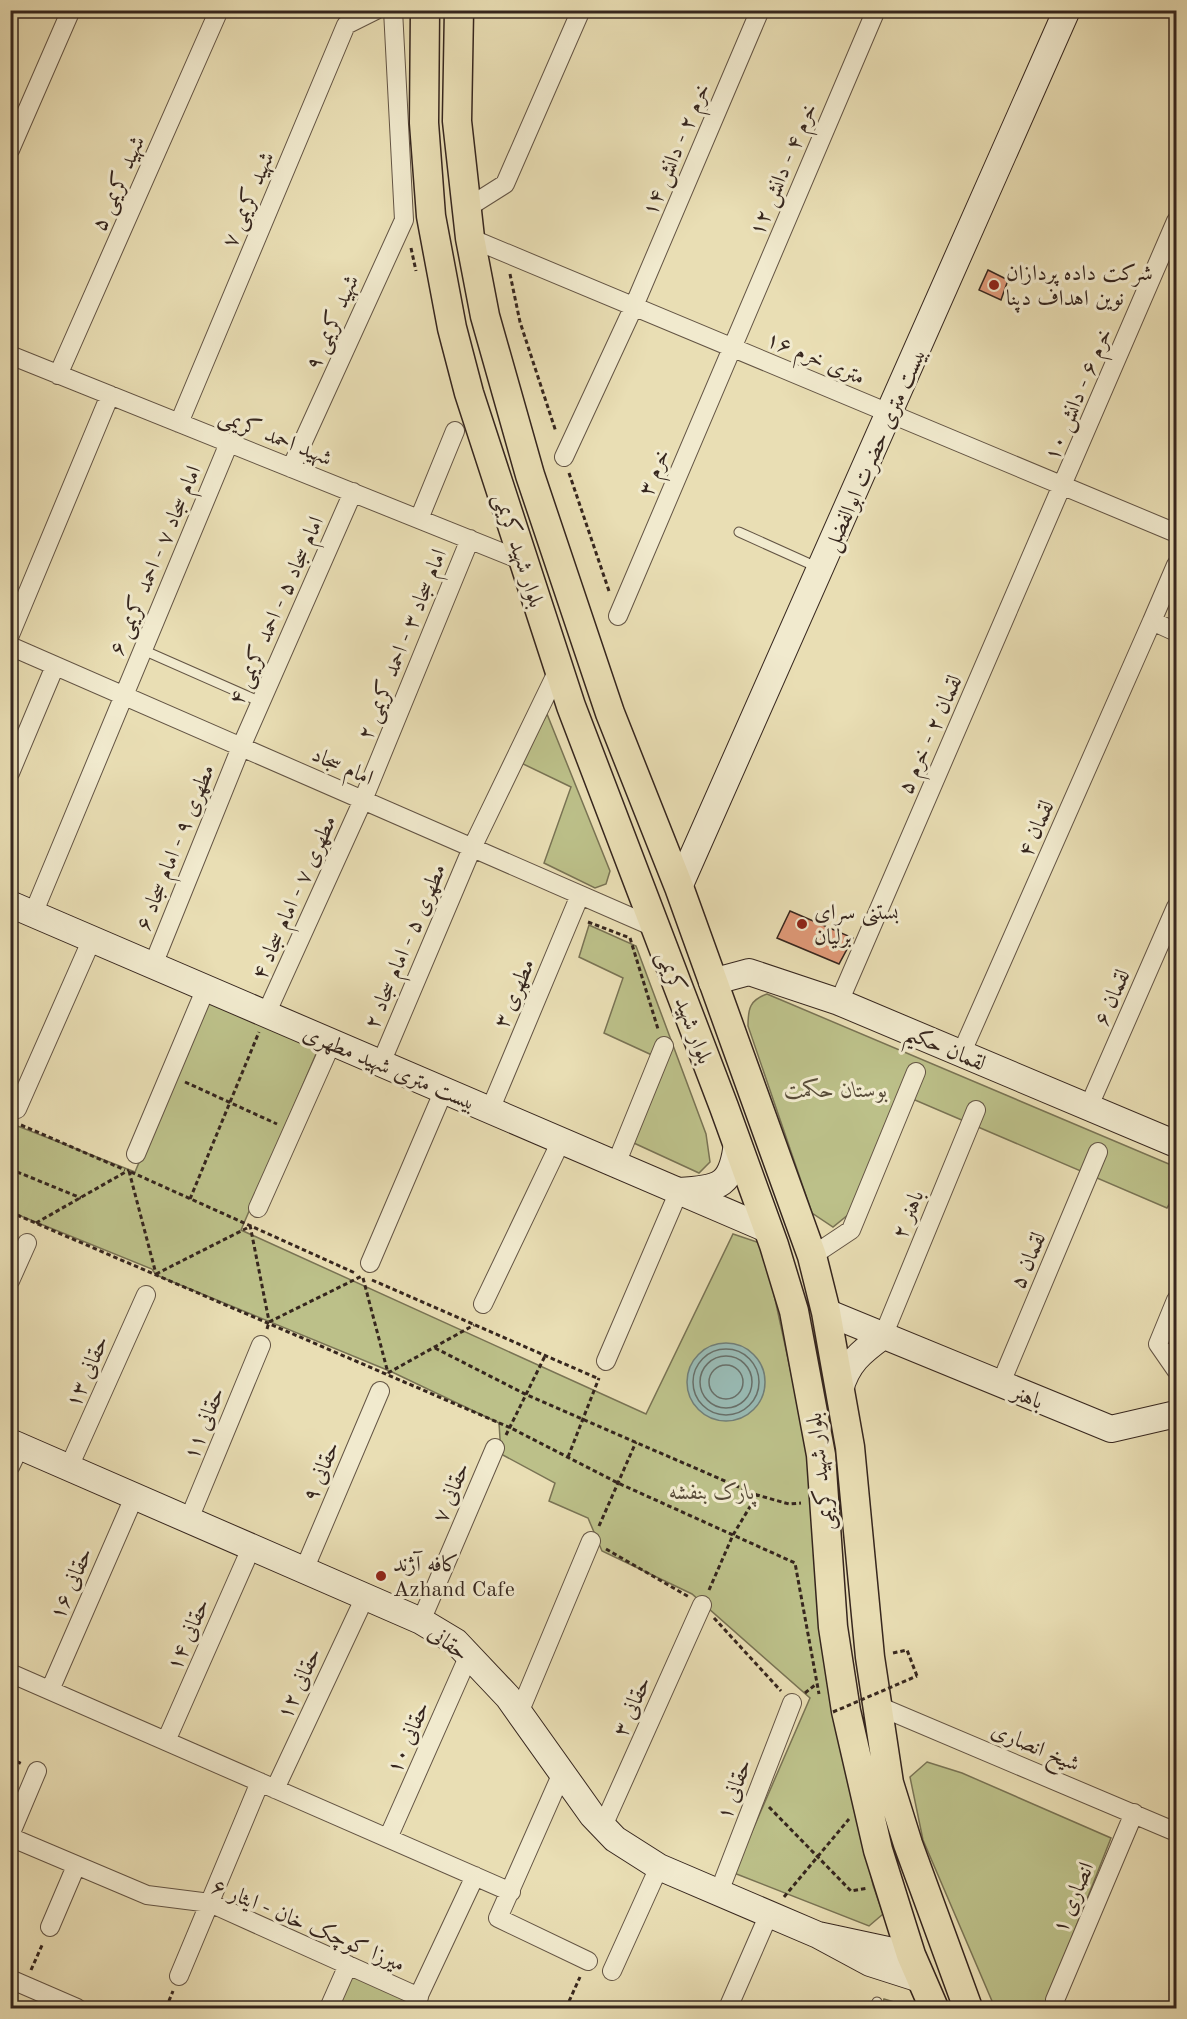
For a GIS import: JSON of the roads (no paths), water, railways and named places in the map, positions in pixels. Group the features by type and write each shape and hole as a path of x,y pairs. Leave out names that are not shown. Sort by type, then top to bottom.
{"main road":[{"name":"بلوار شهید کریمی","path":"425,10 424,123 417,218 452,328 469,393 559,668 769,1230 794,1311 821,1455 832,1627 846,1711 878,1850 916,1967 934,2008"},
{"name":"بلوار شهید کریمی","path":"459,10 457,121 470,238 485,316 530,475 610,713 679,887 812,1256 826,1312 850,1447 876,1705 889,1783 949,1960 968,2008"},
{"name":"بیست متری حضرت ابوالفضل","path":"679,887 1067,10"},
{"name":"بیست متری شهید مطهری","path":"22,909 769,1230"},
{"name":"لقمان حکیم","path":"712,982 749,972 839,1002 1176,1144"},
{"path":"679,1191 699,1190 725,1180 734,1168 737,1143"},
{"name":"باهنر","path":"826,1312 1112,1429 1176,1414"},
{"path":"840,1390 848,1367 855,1357 883,1336"},
{"name":"حقانی","path":"14,1452 69,1467 421,1621 456,1642 469,1655 519,1713 562,1773 615,1839 659,1867 818,1935 916,1967"},
{"path":"916,1967 949,1960"}],"street":[{"path":"10,150 71,10"},
{"name":"شهید کریمی ۵","path":"58,375 219,10"},
{"name":"شهید کریمی ۷","path":"178,423 346,25 376,10"},
{"path":"393,10 417,218"},
{"path":"467,208 505,184 581,10"},
{"name":"خرم ۲ - دانش ۱۴","path":"564,456 634,306 760,10"},
{"name":"خرم ۴ - دانش ۱۲","path":"732,347 876,10"},
{"name":"شهید کریمی ۹","path":"291,468 417,218"},
{"name":"خرم ۶ - دانش ۱۰","path":"1063,486 1176,221"},
{"name":"۱۶ متری خرم","path":"470,238 1176,533"},
{"name":"خرم ۳","path":"618,616 732,347"},
{"name":"شهید احمد کریمی","path":"10,355 523,561"},
{"path":"10,635 110,395"},
{"path":"419,519 455,431"},
{"name":"امام سجاد ۷ - احمد کریمی ۶","path":"22,909 124,696 230,443"},
{"name":"لقمان ۲ - خرم ۵","path":"839,1002 1063,486"},
{"name":"امام سجاد ۵ - احمد کریمی ۴","path":"241,747 353,492"},
{"name":"امام سجاد ۳ - احمد کریمی ۲","path":"363,800 470,539"},
{"name":"لقمان ۴","path":"961,1054 1176,565"},
{"path":"1152,621 1176,632"},
{"name":"امام سجاد","path":"10,646 656,928"},
{"path":"10,773 55,666"},
{"name":"مطهری ۵ - امام سجاد ۲","path":"381,1063 472,848 559,668"},
{"name":"مطهری ۹ - امام سجاد ۶","path":"153,965 241,747"},
{"name":"مطهری ۷ - امام سجاد ۴","path":"266,1014 363,800"},
{"name":"مطهری ۳","path":"490,1110 580,895"},
{"name":"لقمان ۶","path":"1089,1106 1176,907"},
{"path":"14,1115 92,939"},
{"path":"136,1154 206,988"},
{"path":"258,1208 332,1042"},
{"path":"616,1164 664,1046"},
{"path":"812,1256 851,1230 916,1072"},
{"path":"366,1269 444,1090"},
{"name":"باهنر ۲","path":"883,1336 976,1110"},
{"path":"483,1304 561,1141"},
{"name":"لقمان ۵","path":"1000,1385 1098,1152"},
{"path":"606,1361 679,1191"},
{"path":"10,1281 27,1243"},
{"name":"حقانی ۱۳","path":"69,1467 146,1295"},
{"path":"1176,1300 1158,1344 1176,1370"},
{"name":"حقانی ۱۱","path":"189,1519 261,1345"},
{"name":"حقانی ۹","path":"304,1570 380,1391"},
{"name":"حقانی ۷","path":"421,1621 495,1448"},
{"name":"حقانی ۱۶","path":"50,1690 135,1495"},
{"path":"519,1713 591,1541"},
{"name":"حقانی ۱۴","path":"166,1741 252,1546"},
{"name":"حقانی ۱۲","path":"179,1976 210,1903 364,1597"},
{"name":"حقانی ۳","path":"603,1826 702,1605"},
{"name":"حقانی ۱۰","path":"388,1838 469,1655"},
{"path":"10,1673 510,1892"},
{"name":"حقانی ۱","path":"719,1892 792,1703"},
{"name":"شیخ انصاری","path":"876,1705 1176,1832"},
{"path":"10,1836 37,1771"},
{"path":"562,1773 498,1918 588,1961"},
{"name":"انصاری ۱","path":"1055,2000 1134,1813"},
{"name":"میرزا کوچک خان - ایثار ۶","path":"10,1836 147,1895 210,1903 348,1965 416,2003"},
{"path":"50,1928 76,1866"},
{"path":"612,1971 659,1867"},
{"path":"416,2003 475,1876"},
{"path":"728,2008 769,1914"},
{"path":"329,2008 348,1965"},
{"path":"17,1982 77,2008"}],"lane":[{"path":"739,532 820,569"},
{"path":"143,650 261,702"}],"water":[{"path":"718,1343 734,1343 748,1349 759,1360 765,1374 765,1390 759,1404 748,1415 734,1421 718,1421 704,1415 693,1404 687,1390 687,1374 693,1360 704,1349"}],"place":[{"name":"شرکت داده پردازان نوین اهداف دپنا","path":"994,285"},
{"name":"بستنی سرای برلیان","path":"802,924"},
{"name":"کافه آژند Azhand Cafe","path":"381,1576"}],"park label":[{"name":"بوستان حکمت","path":"836,1089"},
{"name":"پارک بنفشه","path":"712,1491"}]}
